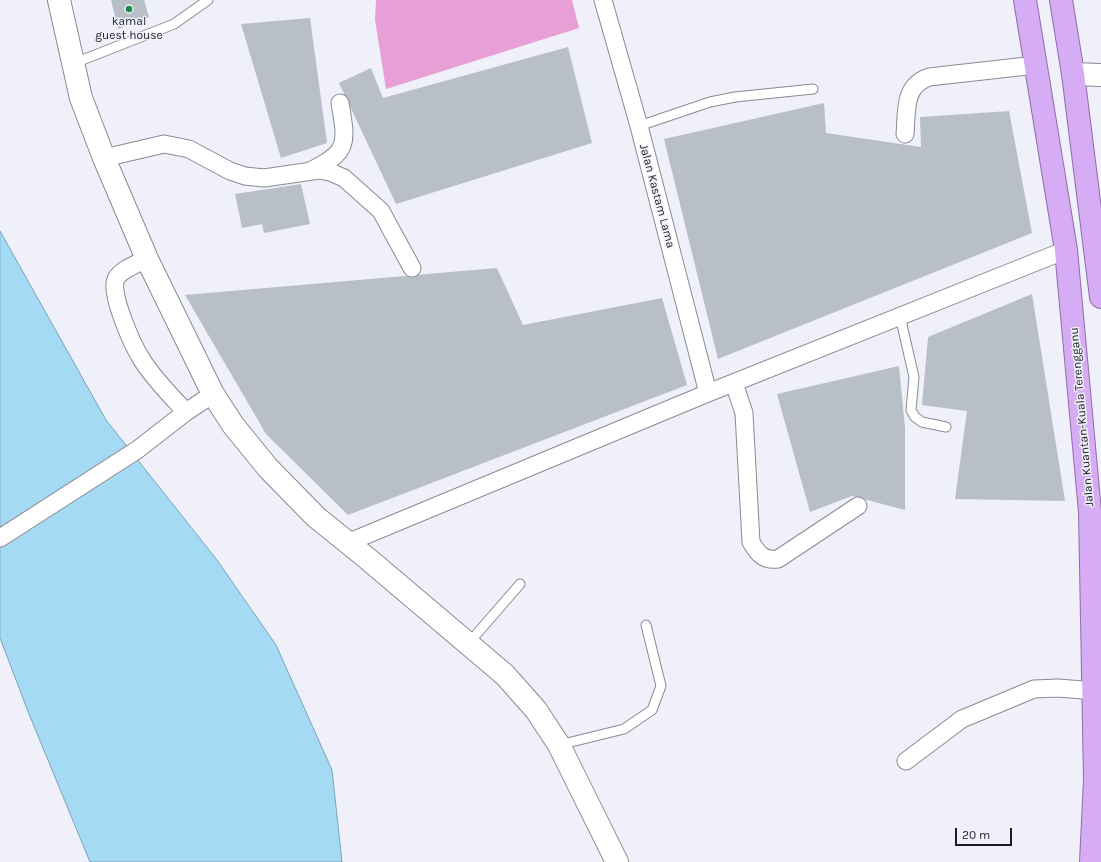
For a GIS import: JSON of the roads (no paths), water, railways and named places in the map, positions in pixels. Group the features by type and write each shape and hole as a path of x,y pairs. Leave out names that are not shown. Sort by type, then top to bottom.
{"highway":[{"name":"Jalan Kuantan-Kuala Terengganu","path":"1025,0 1066,250 1090,512 1095,691 1095,780 1091,862"},
{"path":"1061,0 1073,74 1101,298"}],"street":[{"path":"59,0 72,64 81,98 104,158 147,259 213,394 233,425 268,468 316,517 505,675 536,710 559,745 617,862"},
{"name":"Jalan Kastam Lama","path":"603,0 638,126 708,393"},
{"path":"905,134 908,96 919,80 928,77 1036,65"},
{"path":"1073,74 1101,75"},
{"path":"306,172 330,161 338,153 346,137 340,103"},
{"path":"104,158 164,144 189,149 230,171 245,176 264,178 319,170 344,178 381,211 412,268"},
{"path":"347,543 708,393 1066,250"},
{"path":"147,259 122,272 116,279 115,290 119,309 141,359 163,388 186,412"},
{"path":"734,383 744,413 751,542 756,552 763,558 772,560 778,559 858,506"},
{"path":"0,538 138,450 186,412 213,394"},
{"path":"906,761 962,719 1034,689 1058,688 1095,691"}],"lane":[{"path":"72,64 174,24 208,0"},
{"path":"638,126 710,102 735,97 813,89"},
{"path":"900,316 914,377 911,410 914,417 922,422 946,427"},
{"path":"468,644 520,584"},
{"path":"559,745 624,729 652,710 661,686 646,625"}],"water":[{"path":"0,231 106,420 217,560 276,645 332,770 342,862 90,862 29,714 0,638"}],"place":[{"name":"kamal guest house","path":"129,9"}]}
